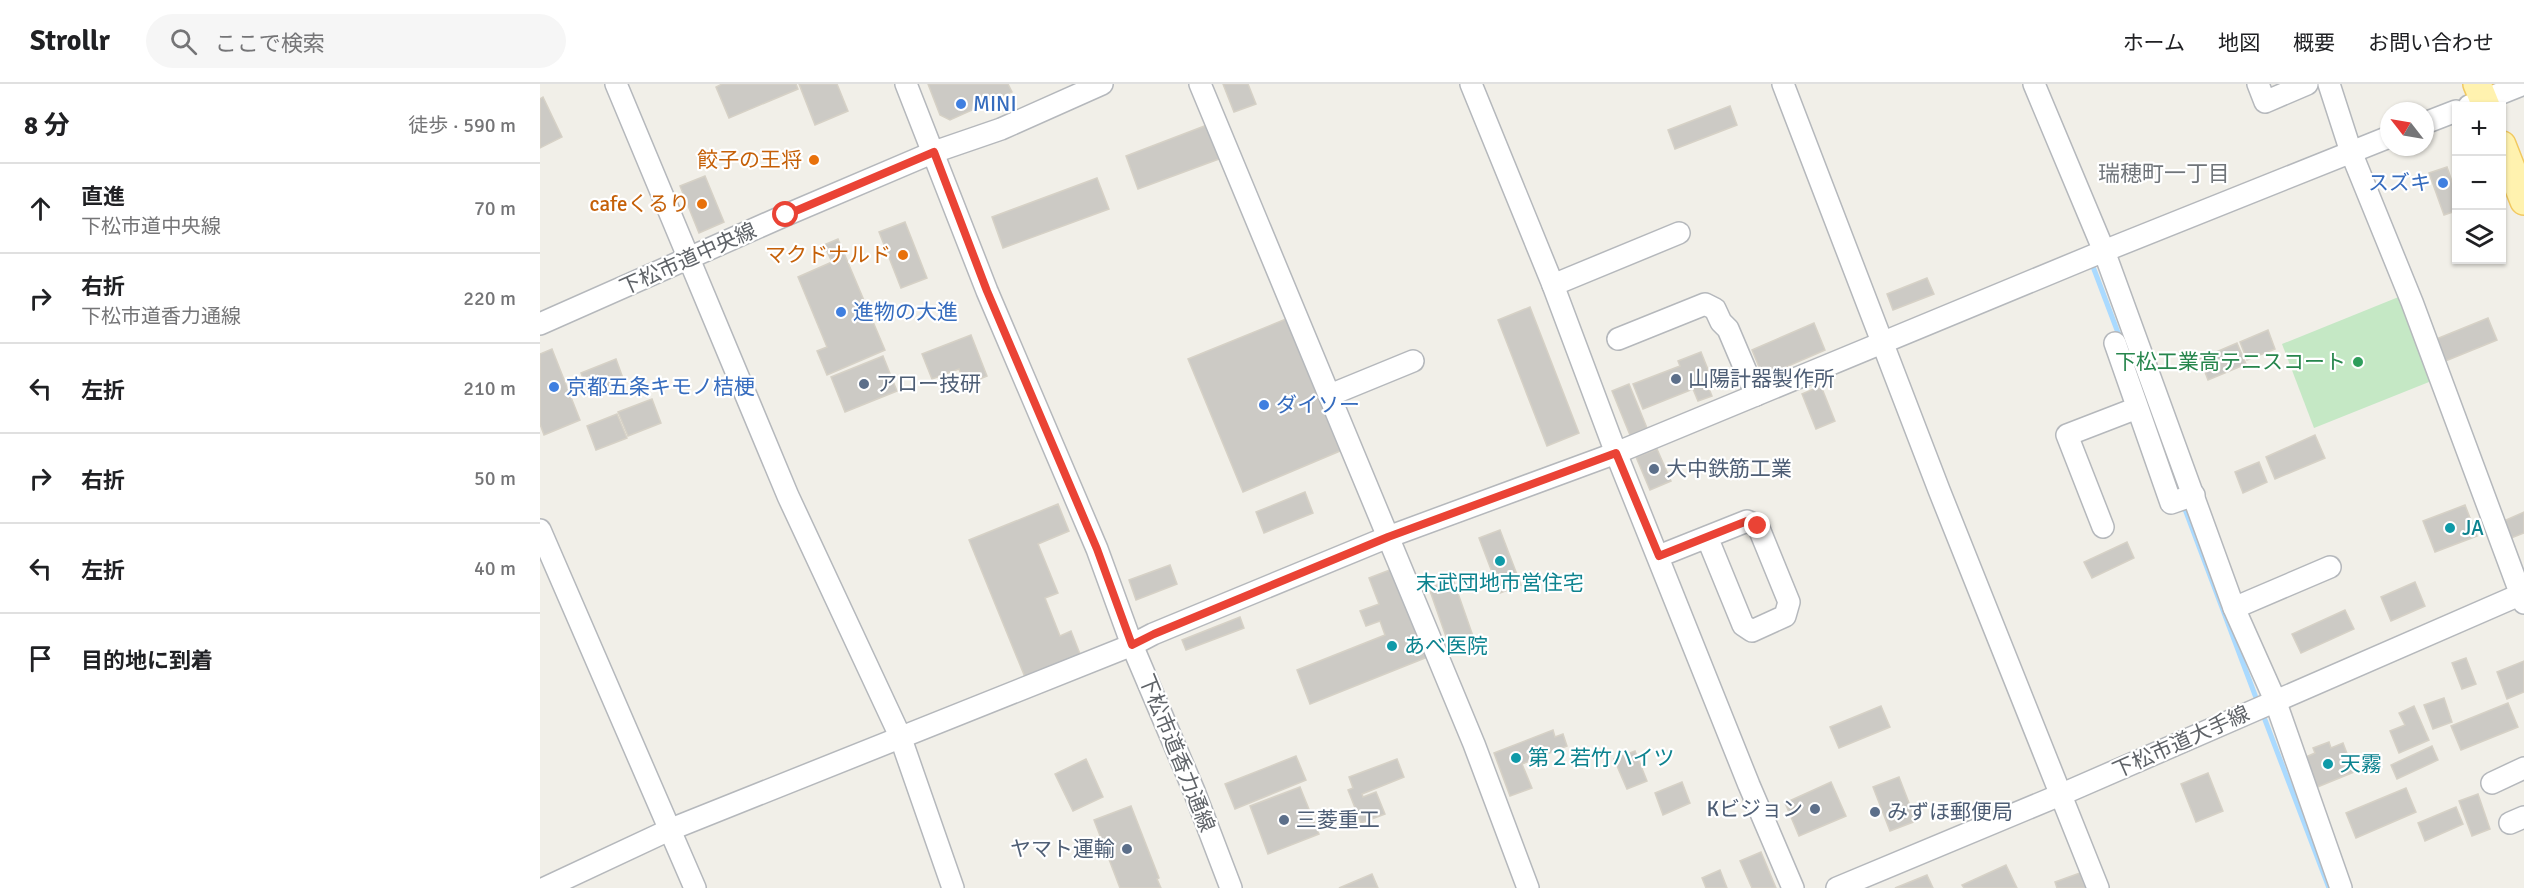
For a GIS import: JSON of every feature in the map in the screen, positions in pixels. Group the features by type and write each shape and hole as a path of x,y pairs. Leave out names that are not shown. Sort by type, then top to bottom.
{"main road":[{"path":"2506,155 2524,201"}],"street":[{"path":"616,84 788,496 900,736 952,888"},
{"name":"下松市道香力通線","path":"906,84 987,291 1097,549 1132,645 1194,791 1231,888"},
{"name":"下松市道中央線","path":"540,324 786,215 934,152 1001,129 1102,84"},
{"path":"1200,84 1473,744 1528,888"},
{"path":"1471,84 1553,285 1616,453 1749,786 1793,888"},
{"path":"1783,84 1842,234 1881,343 2098,888"},
{"path":"2034,84 2104,251 2234,608 2275,700 2341,888"},
{"path":"2258,84 2265,102 2307,84"},
{"path":"2330,84 2351,152 2412,302 2523,597"},
{"path":"2479,99 2524,84"},
{"path":"2434,120 2452,113"},
{"path":"544,888 669,830 1132,645 1388,537 1616,453 2104,251 2380,141"},
{"path":"1553,285 1679,233"},
{"path":"1618,339 1706,304 1715,309 1721,322 1728,329 1756,395"},
{"path":"2115,343 2171,503 2194,495"},
{"path":"1330,395 1413,361"},
{"path":"2103,527 2067,435 2137,408"},
{"path":"1659,556 1747,521 1758,526 1789,602 1785,615 1752,631 1743,625 1707,537"},
{"path":"540,530 695,888"},
{"path":"2234,608 2330,567"},
{"name":"下松市道大手線","path":"1837,888 2060,795 2275,700 2523,597"},
{"path":"2492,783 2524,768"}],"green space":[{"name":"下松工業高テニスコート","path":"2401,296 2434,380 2314,428 2282,344"}],"building":[{"path":"722,84 796,84 798,89 729,118 716,87"},
{"path":"799,84 837,84 848,111 815,125"},
{"name":"MINI","path":"928,84 1008,84 1012,92 950,120 940,115"},
{"path":"1223,84 1248,84 1256,104 1234,112"},
{"path":"543,97 562,137 540,148 540,99"},
{"path":"1730,106 1737,125 1675,149 1668,130"},
{"path":"1207,125 1219,159 1138,189 1126,156"},
{"name":"スズキ","path":"2447,167 2452,181 2452,212 2444,215 2429,173"},
{"name":"cafeくるり","path":"705,176 724,222 699,233 680,186"},
{"path":"1097,178 1109,209 1003,248 992,217"},
{"name":"マクドナルド","path":"905,222 927,278 901,288 879,232"},
{"name":"進物の大進","path":"838,239 885,350 827,375 817,351 827,347 798,277 832,262 824,245"},
{"path":"1927,278 1934,294 1893,310 1887,294"},
{"path":"1530,307 1579,433 1547,446 1498,320"},
{"path":"2488,318 2497,340 2443,362 2434,340"},
{"name":"ダイソー","path":"1286,319 1340,451 1243,492 1188,359"},
{"path":"1814,323 1825,350 1763,377 1752,350"},
{"path":"2268,330 2275,349 2247,360 2240,342"},
{"path":"971,335 987,376 965,385 959,369 932,379 922,354"},
{"path":"2237,343 2246,364 2208,380 2200,359"},
{"name":"京都五条キモノ桔梗","path":"552,349 580,420 544,435 540,424 540,354"},
{"name":"山陽計器製作所","path":"1701,352 1709,372 1703,374 1712,396 1698,401 1693,389 1643,409 1633,384 1680,366 1678,361"},
{"name":"アロー技研","path":"883,356 897,391 845,412 831,377"},
{"path":"616,359 624,381 589,394 581,373"},
{"path":"1629,384 1647,428 1630,435 1612,391"},
{"path":"1821,386 1835,421 1816,429 1802,394"},
{"path":"652,399 661,423 628,436 618,412"},
{"path":"617,414 627,438 596,450 587,426"},
{"path":"2315,435 2325,458 2275,479 2266,457"},
{"name":"大中鉄筋工業","path":"1657,449 1671,481 1650,490 1636,457"},
{"path":"2259,462 2267,482 2243,493 2235,472"},
{"path":"1305,492 1313,513 1264,533 1256,512"},
{"path":"1058,504 1069,531 1038,544 1058,593 1045,598 1060,636 1071,631 1082,659 1027,682 969,540"},
{"name":"JA","path":"2465,505 2477,536 2435,552 2423,521"},
{"path":"2524,512 2524,533 2511,538 2504,521"},
{"name":"末武団地市営住宅","path":"1500,530 1521,585 1500,593 1479,538"},
{"path":"2127,542 2134,558 2092,578 2084,562"},
{"path":"1170,565 1177,584 1136,600 1129,580"},
{"name":"あべ医院","path":"1395,568 1430,656 1310,704 1297,670 1385,635 1380,621 1366,626 1360,611 1379,604 1369,578"},
{"path":"1453,579 1474,639 1450,648 1429,588"},
{"path":"2415,582 2425,606 2391,621 2381,597"},
{"path":"2345,610 2354,629 2301,653 2292,634"},
{"path":"1240,617 1244,628 1186,650 1182,640"},
{"path":"2466,658 2476,684 2462,689 2452,663"},
{"path":"2524,661 2524,692 2507,699 2497,672"},
{"path":"2444,698 2452,722 2433,729 2424,705"},
{"path":"2508,703 2518,727 2461,750 2451,726"},
{"path":"1881,706 1890,727 1839,748 1830,727"},
{"path":"2414,706 2429,740 2399,753 2390,731 2405,725 2399,713"},
{"name":"第２若竹ハイツ","path":"1553,730 1555,737 1563,734 1567,746 1522,764 1532,788 1510,796 1494,753"},
{"name":"天霧","path":"2329,742 2331,748 2343,743 2354,772 2315,788 2301,766 2308,763 2306,757 2315,753 2313,748"},
{"path":"2432,746 2438,760 2397,779 2391,765"},
{"path":"1635,751 1647,781 1627,789 1614,759"},
{"path":"1296,756 1306,780 1235,809 1225,784"},
{"path":"1086,759 1103,797 1073,811 1055,774"},
{"path":"1397,759 1404,777 1362,794 1363,797 1376,792 1385,814 1361,823 1348,790 1353,788 1349,777"},
{"path":"2208,773 2223,811 2196,822 2181,784"},
{"path":"1899,777 1916,821 1890,831 1873,787"},
{"path":"1682,782 1690,803 1663,815 1655,793"},
{"name":"Kビジョン","path":"1831,782 1846,816 1799,836 1785,803"},
{"name":"三菱重工","path":"1300,787 1319,834 1268,854 1250,806"},
{"path":"2406,788 2416,812 2356,838 2346,813"},
{"path":"2478,794 2490,829 2472,836 2459,801"},
{"name":"ヤマト運輸","path":"1131,806 1161,888 1120,888 1094,820"},
{"path":"2456,807 2463,824 2425,841 2418,823"},
{"path":"1761,852 1776,888 1752,888 1740,861"},
{"path":"2006,865 2017,888 1964,888 1962,885"},
{"path":"1720,870 1727,888 1706,888 1702,878"},
{"path":"2080,873 2084,884 2091,881 2094,888 2057,888 2055,882"},
{"path":"1372,874 1378,888 1339,888"},
{"path":"1927,875 1933,888 1895,888"}],"waterway":[{"path":"2092,264 2120,338"},
{"path":"2183,504 2258,703"},
{"path":"2262,712 2329,888"}],"place":[{"name":"MINI","path":"961,104"},
{"name":"餃子の王将","path":"814,160"},
{"name":"スズキ","path":"2443,183"},
{"name":"cafeくるり","path":"702,204"},
{"name":"マクドナルド","path":"903,255"},
{"name":"進物の大進","path":"841,312"},
{"name":"下松工業高テニスコート","path":"2358,362"},
{"name":"山陽計器製作所","path":"1676,379"},
{"name":"アロー技研","path":"864,384"},
{"name":"京都五条キモノ桔梗","path":"554,387"},
{"name":"ダイソー","path":"1264,405"},
{"name":"大中鉄筋工業","path":"1654,469"},
{"name":"JA","path":"2450,528"},
{"name":"末武団地市営住宅","path":"1500,561"},
{"name":"あべ医院","path":"1392,646"},
{"name":"第２若竹ハイツ","path":"1516,758"},
{"name":"天霧","path":"2328,764"},
{"name":"Kビジョン","path":"1815,809"},
{"name":"みずほ郵便局","path":"1875,812"},
{"name":"三菱重工","path":"1284,820"},
{"name":"ヤマト運輸","path":"1127,849"}],"district":[{"name":"瑞穂町一丁目","path":"2164,173"}],"route":[{"path":"786,215 934,152 987,291 1097,549 1132,645 1388,537 1616,453 1659,556 1747,521 1758,526"}]}
